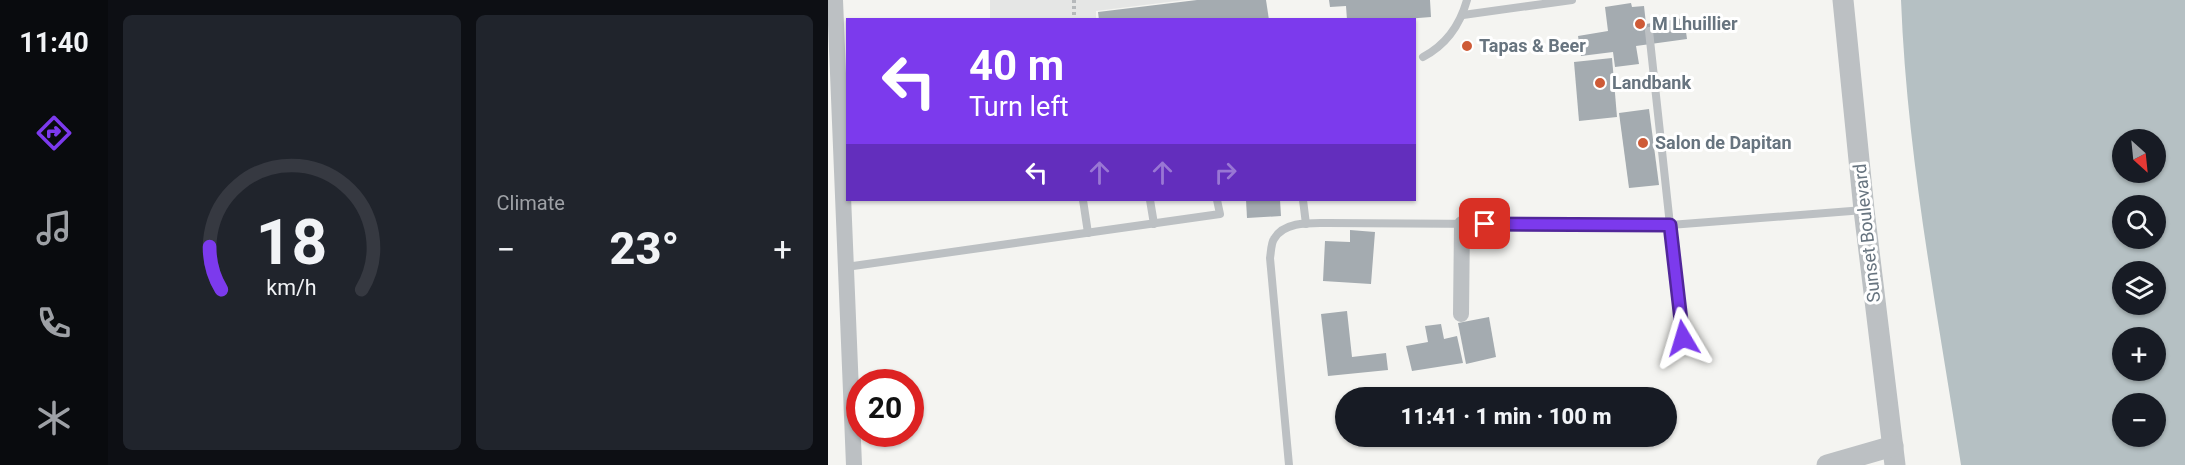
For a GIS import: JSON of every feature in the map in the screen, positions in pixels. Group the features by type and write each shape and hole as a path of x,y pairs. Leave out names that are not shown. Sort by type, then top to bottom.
{"street":[{"path":"835,0 845,164 846,267 854,465"},
{"name":"Sunset Boulevard","path":"1843,0 1864,210 1894,456"},
{"path":"1461,314 1462,224"},
{"path":"1827,465 1894,456"}],"lane":[{"path":"1423,57 1451,35 1463,15 1467,0"},
{"path":"1463,15 1572,0"},
{"path":"1649,31 1683,338"},
{"path":"1083,201 1088,233"},
{"path":"1150,201 1154,224"},
{"path":"846,267 1220,214 1217,201"},
{"path":"1303,201 1306,224"},
{"path":"1289,465 1270,258 1273,239 1286,228 1306,224 1670,225 1864,210"}],"path":[{"path":"1074,0 1074,18"}],"shaded area":[{"path":"990,0 1185,0 1096,11 1096,18 990,18"},
{"path":"1901,0 2185,0 2185,465 1961,465 1924,233 1910,117"}],"building":[{"path":"1197,0 1266,0 1269,18 1099,18 1098,12"},
{"path":"1329,0 1430,0 1431,17 1347,18 1346,6 1330,7"},
{"path":"1631,3 1632,7 1644,6 1646,24 1684,18 1687,39 1636,46 1639,64 1615,67 1613,52 1581,56 1578,36 1608,31 1605,7"},
{"path":"1612,58 1617,117 1579,121 1574,62"},
{"path":"1649,109 1659,185 1629,188 1619,113"},
{"path":"1246,201 1280,201 1281,216 1247,218"},
{"path":"1350,230 1375,232 1371,284 1323,281 1325,241 1350,242"},
{"path":"1347,311 1352,357 1386,353 1388,370 1328,376 1321,314"},
{"path":"1489,317 1496,357 1466,364 1458,323"},
{"path":"1441,324 1444,339 1457,336 1463,363 1412,371 1406,346 1428,342 1425,326"}],"place":[{"name":"M Lhuillier","path":"1640,24"},
{"name":"Tapas & Beer","path":"1467,46"},
{"name":"Landbank","path":"1600,83"},
{"name":"Salon de Dapitan","path":"1643,143"}],"route":[{"path":"1485,224 1670,225 1683,338"}]}
